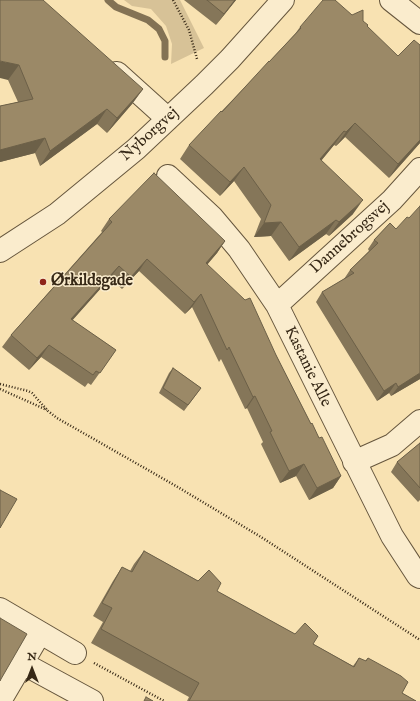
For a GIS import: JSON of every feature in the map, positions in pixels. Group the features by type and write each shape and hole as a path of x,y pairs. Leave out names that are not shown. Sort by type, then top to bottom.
{"street":[{"name":"Nyborgvej","path":"0,251 57,214 136,149 204,85 283,0"},
{"path":"391,0 420,23"},
{"path":"105,62 168,119"},
{"name":"Dannebrogsvej","path":"276,305 392,200 420,169"},
{"name":"Kastanie Alle","path":"168,176 212,217 239,249 276,305 392,536 420,577"},
{"path":"354,462 392,445 420,421"},
{"path":"0,609 75,653"},
{"path":"0,701 40,633"},
{"path":"22,663 92,701"}],"path":[{"path":"173,0 189,30 204,85"},
{"path":"0,384 32,393 48,411 57,418 176,486 261,537 420,640"},
{"path":"0,389 48,411"},
{"path":"75,653 164,701"}],"shaded area":[{"path":"124,0 180,0 204,48 171,64 172,44 166,26 151,9 132,6"}],"building":[{"path":"0,0 43,0 143,89 117,118 107,109 50,151 45,138 0,150 0,106 33,99 19,65 0,61"},
{"path":"207,0 235,0 224,14"},
{"path":"323,0 335,0 352,15 363,10 363,21 398,56 414,40 420,45 420,140 398,164 355,123 346,132 344,131 320,159 363,200 339,222 336,220 299,247 281,222 264,223 271,205 244,167 230,182 189,145 301,28 300,27"},
{"path":"154,173 225,241 206,263 245,300 250,298 276,355 311,424 312,423 319,438 322,437 341,476 317,488 304,464 289,471 270,432 272,431 255,396 253,397 229,347 227,350 201,294 194,302 147,259 131,277 119,266 71,319 116,350 100,373 96,371 93,375 49,345 37,358 11,335 112,222 109,219"},
{"path":"420,206 420,373 398,387 396,383 384,391 322,292 354,273 350,270 378,243 374,240 390,223 396,229"},
{"path":"173,368 201,388 188,405 163,388"},
{"path":"420,443 420,488 397,462"},
{"path":"0,490 17,499 0,528"},
{"path":"144,551 198,581 209,570 221,583 217,591 295,634 305,623 318,636 313,644 354,667 359,658 366,661 368,658 401,676 408,682 402,693 416,701 189,701 199,683 101,629 112,608 102,603 122,567 132,572"},
{"path":"0,618 27,634 0,681"},
{"path":"146,697 153,701 144,701"}],"waterway":[{"path":"108,0 116,7 148,20 159,29 165,41 165,57"}],"place":[{"name":"Ørkildsgade","path":"43,282"}]}
